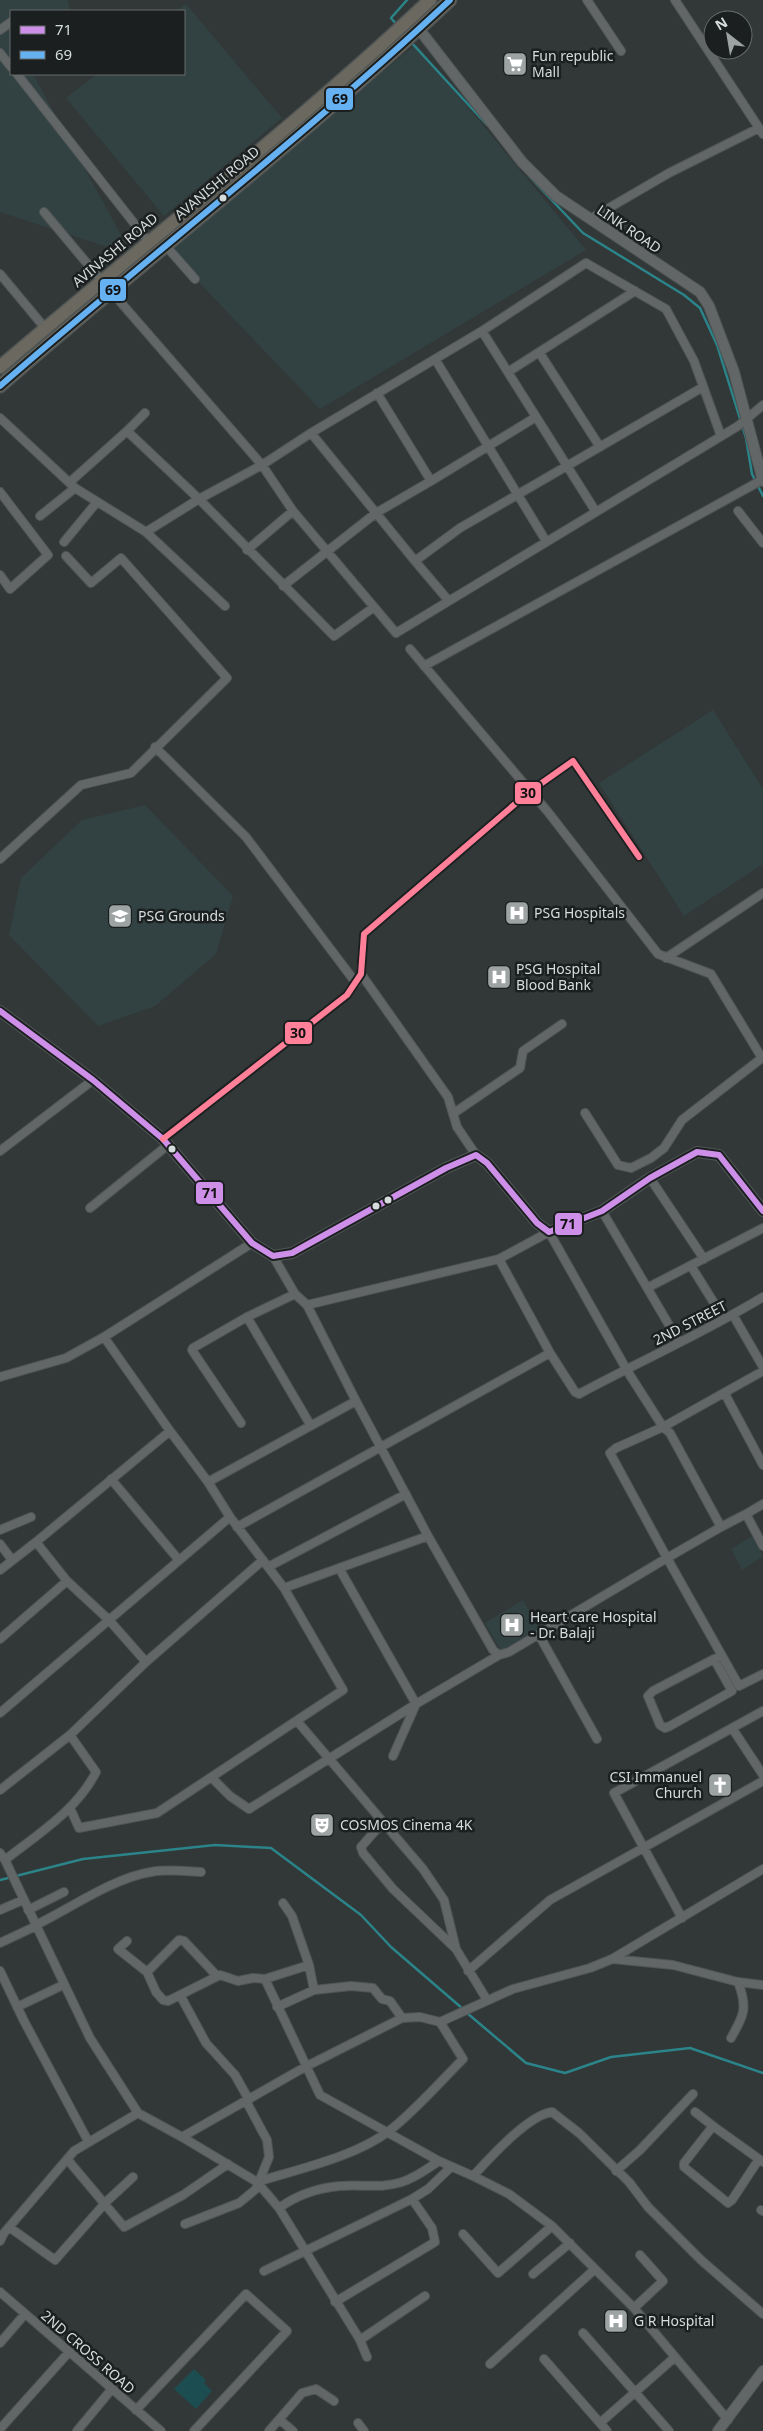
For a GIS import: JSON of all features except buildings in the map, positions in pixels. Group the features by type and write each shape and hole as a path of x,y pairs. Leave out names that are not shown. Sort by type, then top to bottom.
{"main road":[{"name":"AVINASHI ROAD","path":"0,367 101,280 331,90 430,0"},
{"name":"AVANISHI ROAD","path":"0,386 110,290 341,100 450,0"}],"street":[{"path":"587,0 621,51"},
{"path":"590,220 669,173 761,131 675,0"},
{"name":"LINK ROAD","path":"418,30 522,162 556,196 700,292 710,306 734,372 743,423 760,482"},
{"path":"0,53 10,66"},
{"path":"18,75 148,241"},
{"path":"44,212 101,280"},
{"path":"165,245 195,279"},
{"path":"146,532 199,499 262,465 377,393 482,332 586,263 666,309 694,361 721,436"},
{"path":"0,274 45,328"},
{"path":"110,290 262,465 293,511 396,633 743,423 763,405"},
{"path":"508,372 635,291"},
{"path":"482,332 596,512"},
{"path":"539,352 600,447"},
{"path":"435,359 546,541"},
{"path":"415,561 460,528 703,387"},
{"path":"377,393 431,481"},
{"path":"40,516 146,413"},
{"path":"284,586 376,513 536,417"},
{"path":"0,418 72,485 146,532 225,606"},
{"path":"126,431 199,499 247,550 334,636 374,607"},
{"path":"311,433 448,600"},
{"path":"424,666 760,482"},
{"path":"0,492 48,555 10,589 0,575"},
{"path":"64,542 97,502"},
{"path":"247,550 293,511"},
{"path":"738,511 763,543"},
{"path":"0,859 80,786 131,773 155,747 228,678 122,558 91,583 66,556"},
{"path":"410,650 548,812 658,954 711,974 762,1058 682,1120 664,1148 631,1168 618,1165 584,1113"},
{"path":"155,747 246,837 356,983"},
{"path":"90,1208 165,1142 347,995 361,974 364,934 462,847 530,792 574,761 639,856"},
{"path":"666,958 763,893"},
{"path":"361,974 448,1097 457,1127 476,1155 487,1163 537,1223 549,1232 626,1368 663,1427 674,1439 721,1527"},
{"path":"0,1011 93,1080 165,1142 252,1243 274,1256 295,1294 307,1305 428,1536 493,1650 499,1655"},
{"path":"454,1113 520,1068 523,1051 562,1024"},
{"path":"0,1151 93,1080"},
{"path":"307,1305 499,1259 549,1232 602,1211 650,1178 697,1152 719,1155 763,1211"},
{"path":"274,1256 292,1253 446,1168 476,1155"},
{"path":"650,1178 704,1259"},
{"path":"602,1211 679,1342"},
{"path":"647,1288 763,1228"},
{"path":"0,1376 66,1358 104,1337 252,1243"},
{"path":"237,1527 550,1353 499,1259"},
{"path":"691,1266 724,1319"},
{"path":"241,1423 192,1350 247,1317 295,1294"},
{"name":"2ND STREET","path":"550,1353 575,1392 579,1394 626,1368 733,1315 763,1297"},
{"path":"733,1315 763,1367"},
{"path":"247,1317 311,1426"},
{"path":"70,1808 79,1828 157,1813 343,1690 284,1588 237,1527 208,1482 104,1337"},
{"path":"718,1658 648,1696 660,1725 665,1728 670,1726 732,1691 718,1658 668,1558 610,1453 616,1448 663,1427 725,1394 763,1371"},
{"path":"725,1394 763,1465"},
{"path":"208,1482 356,1401"},
{"path":"0,1570 170,1431"},
{"path":"111,1479 178,1560"},
{"path":"268,1567 406,1494"},
{"path":"212,1778 230,1796 249,1809 416,1704 499,1655 509,1652 539,1635 763,1504"},
{"path":"746,1514 763,1546"},
{"path":"0,1530 31,1517"},
{"path":"0,1713 230,1517"},
{"path":"284,1588 428,1536"},
{"path":"36,1542 68,1581 109,1620 146,1662"},
{"path":"0,1544 12,1560"},
{"path":"0,1790 70,1735 146,1662 263,1560"},
{"path":"339,1568 416,1704"},
{"path":"0,1639 68,1581"},
{"path":"539,1635 598,1739"},
{"path":"718,1658 739,1686 763,1674"},
{"path":"393,1756 416,1704"},
{"path":"682,1918 614,1793 763,1711"},
{"path":"297,1721 423,1869 444,1900 456,1949 487,2000"},
{"path":"732,1728 763,1775"},
{"path":"70,1735 96,1772 87,1790 70,1808 3,1856 63,1985 90,2038 138,2113 257,2182 279,2208 360,2340 367,2357"},
{"path":"468,1971 550,1900 763,1781"},
{"path":"383,1822 361,1847 363,1853 393,1889 456,1949"},
{"path":"182,2137 305,2067 402,2018 420,2017 440,2022 513,1989 590,1968 612,1959 763,1868"},
{"path":"0,1943 126,1878 167,1870 201,1872"},
{"path":"28,1910 64,1892"},
{"path":"0,1910 23,1900"},
{"path":"283,1904 295,1923 309,1965 314,1990"},
{"path":"148,1972 179,1940 184,1941 217,1976"},
{"path":"127,1941 118,1949 148,1972 156,1992 163,2000 168,2001 217,1976 223,1975 231,1980 238,1981 253,1978 265,1979 309,1965"},
{"path":"612,1959 673,1966 738,1982 763,1985"},
{"path":"0,1971 88,2141"},
{"path":"265,1979 305,2067 320,2095 439,2161 508,2194 552,2226 634,2308 674,2358 728,2420 733,2431"},
{"path":"730,2038 744,2014 744,1998 738,1982"},
{"path":"17,2007 63,1985"},
{"path":"277,2007 314,1990 351,1986 373,1988 382,1999 390,2001 402,2018"},
{"path":"180,1995 206,2043 236,2075 267,2140 269,2156 257,2182 256,2189 239,2203 185,2224"},
{"path":"257,2182 358,2148 388,2132 463,2059 440,2022"},
{"path":"616,2171 640,2150 693,2094"},
{"path":"473,2176 522,2130 546,2113 552,2112 579,2133 629,2182 648,2208 701,2260 763,2314"},
{"path":"696,2112 761,2160 728,2203 684,2167 687,2156 713,2126"},
{"path":"0,2241 9,2227 67,2159 88,2141 138,2113"},
{"path":"67,2159 106,2202 124,2227 182,2194 228,2164"},
{"path":"279,2208 294,2198 321,2189 341,2186 374,2188 401,2182 417,2176 439,2161"},
{"path":"264,2271 412,2199 428,2189 451,2167"},
{"path":"9,2227 55,2260 106,2202 133,2177"},
{"path":"335,2302 435,2242 432,2228 412,2199"},
{"path":"463,2234 498,2273 552,2226"},
{"path":"533,2274 570,2243"},
{"path":"634,2308 663,2281 640,2255"},
{"path":"490,2364 595,2268"},
{"name":"2ND CROSS ROAD","path":"0,2292 161,2431"},
{"path":"136,2410 246,2294 287,2331 194,2431"},
{"path":"360,2340 425,2296"},
{"path":"0,2343 24,2314"},
{"path":"583,2333 669,2431"},
{"path":"0,2429 69,2352"},
{"path":"600,2423 674,2358"},
{"path":"544,2359 607,2431"},
{"path":"718,2431 763,2371"},
{"path":"269,2431 302,2393 316,2389 334,2401"},
{"path":"77,2431 112,2390"},
{"path":"280,2420 293,2431"},
{"path":"358,2423 364,2431"}],"shaded area":[{"path":"0,0 68,0 70,10 10,10 10,75 34,75 132,255 0,212"},
{"path":"186,4 282,118 164,216 66,98 96,75 185,75 185,10 177,10"},
{"path":"416,44 586,250 320,409 169,251"},
{"path":"713,710 763,789 763,864 684,916 599,783"},
{"name":"PSG Grounds","path":"145,805 233,896 216,954 155,1006 98,1026 9,935 21,878 82,820"},
{"path":"752,1536 763,1556 742,1570 731,1549"},
{"name":"Heart care Hospital - Dr. Balaji","path":"523,1600 539,1628 501,1651 485,1623"},
{"path":"194,2369 206,2380 204,2383 212,2391 196,2409 174,2389"}],"waterway":[{"path":"397,25 391,18 407,0"},
{"path":"410,41 487,125"},
{"path":"529,176 583,233 684,295 700,308 717,345 746,438 752,474 763,496"},
{"path":"0,1880 83,1859 215,1845 271,1848 361,1915 391,1947 463,2009"},
{"path":"467,2013 526,2063 565,2073 611,2057 690,2048 763,2073"}],"transit line":[{"name":"69","path":"0,386 340,99 450,0"},
{"name":"30","path":"163,1139 347,995 361,974 364,934 529,792 573,761 639,857"},
{"name":"71","path":"0,1011 93,1080 163,1139 252,1243 273,1256 292,1253 446,1168 476,1155 487,1163 537,1223 549,1232 602,1211 650,1178 697,1152 719,1155 763,1211"}],"place":[{"name":"Fun republic Mall","path":"515,64"},
{"name":"PSG Hospitals","path":"517,913"},
{"name":"PSG Grounds","path":"120,916"},
{"name":"PSG Hospital Blood Bank","path":"499,977"},
{"name":"Heart care Hospital - Dr. Balaji","path":"512,1625"},
{"name":"CSI Immanuel Church","path":"720,1785"},
{"name":"COSMOS Cinema 4K","path":"322,1825"},
{"name":"G R Hospital","path":"616,2321"}]}
